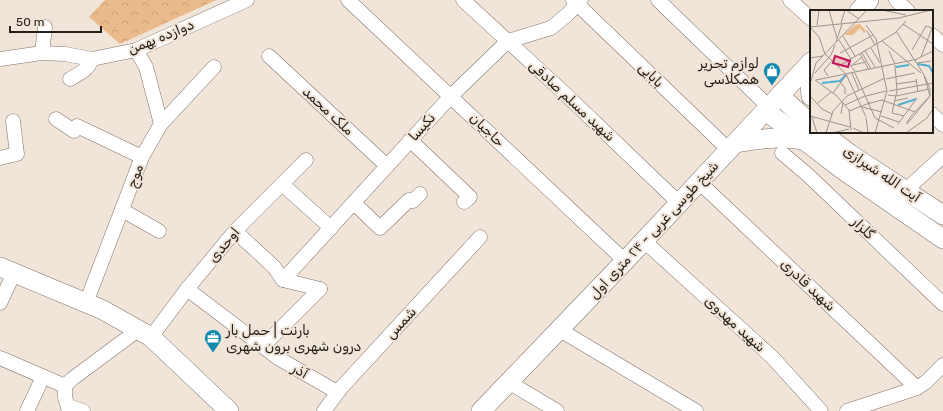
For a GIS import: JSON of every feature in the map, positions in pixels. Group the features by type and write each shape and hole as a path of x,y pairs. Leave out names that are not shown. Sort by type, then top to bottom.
{"main road":[{"path":"860,10 869,0"},
{"name":"شیخ طوسی غربی - ۲۴ متری اول","path":"482,411 491,404 810,63"},
{"path":"771,105 831,150 943,239"},
{"path":"732,147 757,139 788,137 807,132"},
{"name":"آیت الله شیرازی","path":"822,133 831,150 906,190 943,215"},
{"path":"7,270 103,310 145,334 229,411"}],"street":[{"name":"دوازده بهمن","path":"0,59 42,53 65,54 92,58 136,50 247,0"},
{"name":"حاجیان","path":"348,0 625,261"},
{"name":"شهید مسلم صادقی","path":"463,0 561,90 680,203"},
{"path":"658,0 771,105"},
{"path":"790,0 810,18"},
{"path":"896,0 907,10"},
{"name":"نکیسا","path":"283,280 451,96 508,42 551,28 577,1"},
{"name":"بابایی","path":"577,1 732,147"},
{"path":"42,53 45,27"},
{"path":"933,35 943,45"},
{"path":"136,50 146,67 161,124"},
{"name":"ملک محمد","path":"269,56 387,166"},
{"path":"70,79 84,71 90,64 92,58"},
{"name":"موج","path":"86,303 142,157 161,124 214,67"},
{"path":"933,115 943,125"},
{"path":"56,119 74,131 77,126 142,157"},
{"path":"0,158 17,154 13,121"},
{"path":"410,140 470,197 464,202"},
{"name":"گلزار","path":"782,153 809,176 943,304"},
{"path":"906,190 943,156"},
{"name":"اوحدی","path":"65,386 72,379 145,334 187,290 235,231 306,160"},
{"name":"شهید قادری","path":"699,182 917,388"},
{"path":"282,184 331,228"},
{"path":"354,203 380,228 409,200 413,201 420,194"},
{"path":"122,210 159,231"},
{"path":"235,231 274,267 283,280 320,289 263,346"},
{"name":"شمس","path":"324,411 337,392 480,237"},
{"name":"شهید مهدوی","path":"644,241 772,357 821,411"},
{"path":"0,303 7,270"},
{"name":"آذر","path":"187,290 278,358 337,392"},
{"path":"560,330 696,411"},
{"path":"1,360 65,386 64,397 68,408 83,411"},
{"path":"847,411 917,388 926,382 938,368 943,365"},
{"path":"27,411 43,377"},
{"path":"510,383 557,411"}],"green space":[{"path":"105,0 216,0 120,44 89,17"}],"place":[{"name":"لوازم تحریر همکلاسی","path":"772,86"},
{"name":"بارنت | حمل بار درون شهری برون شهری","path":"213,353"}]}
